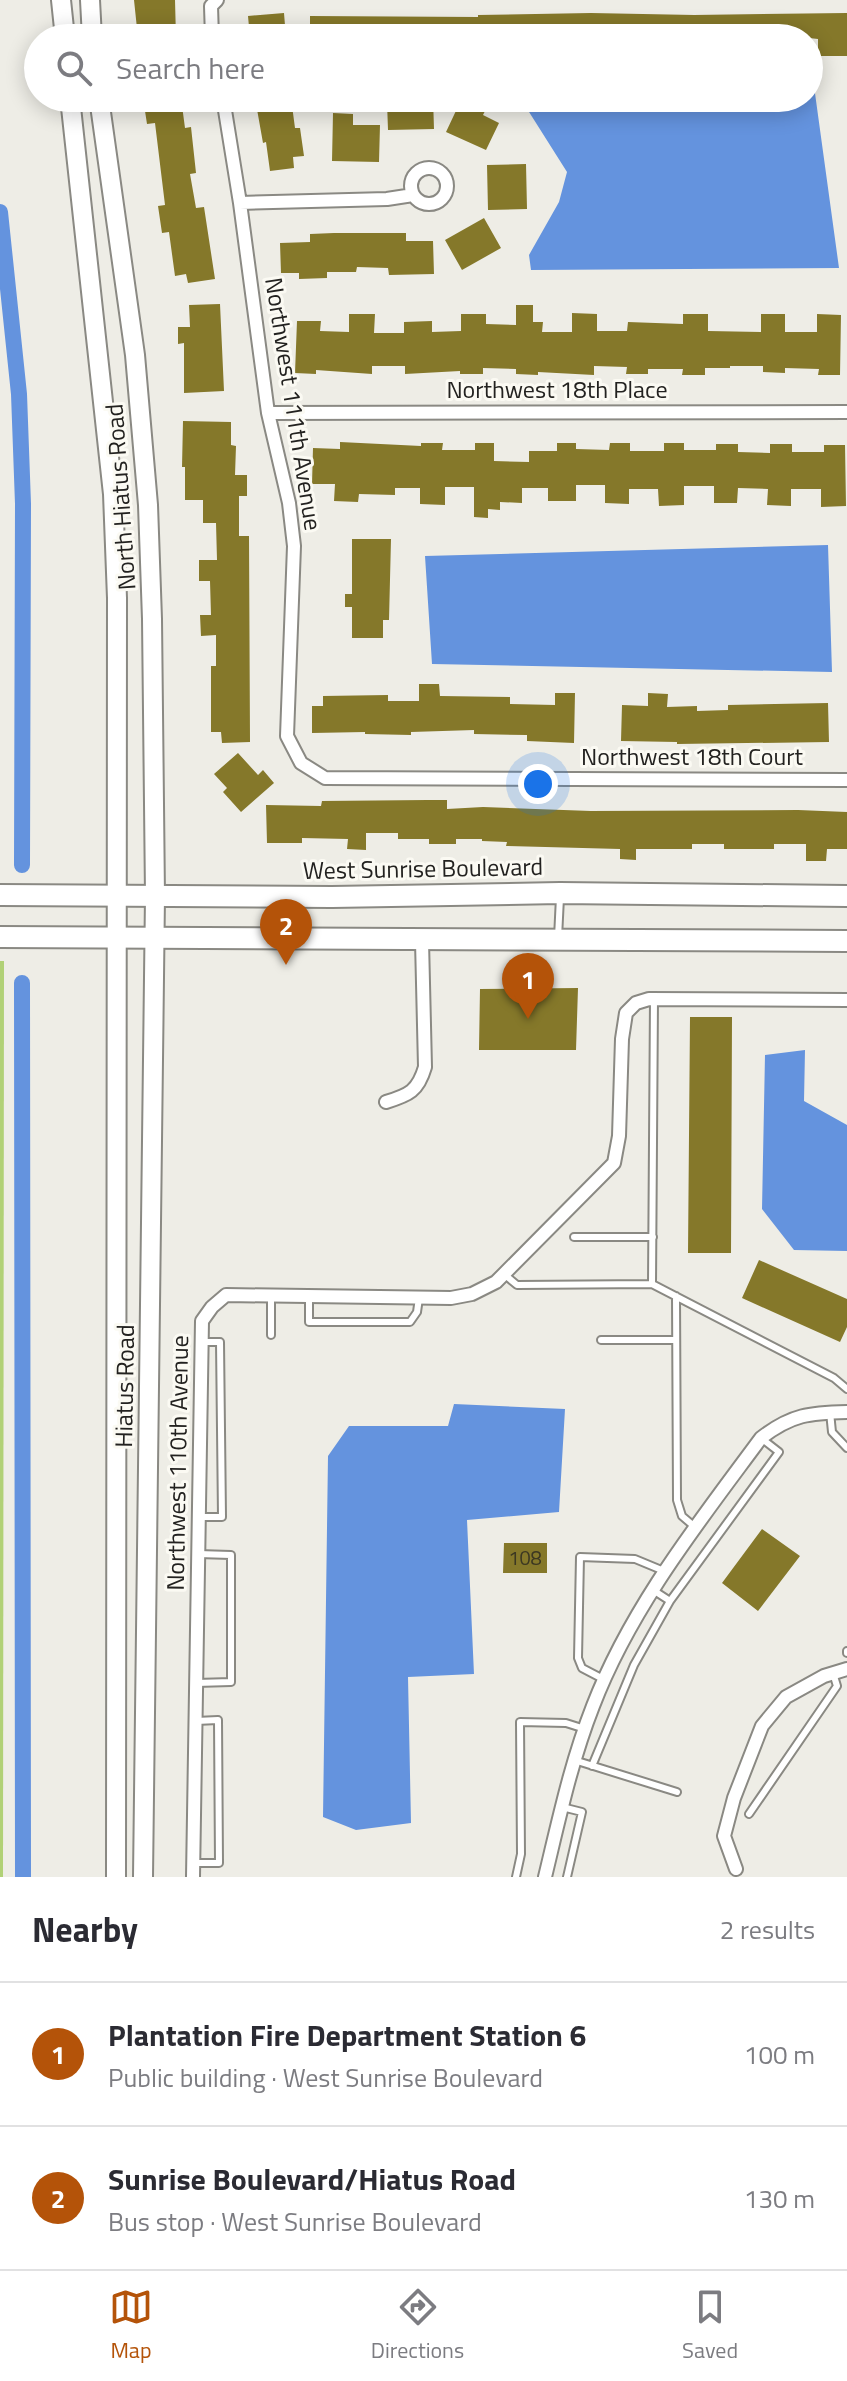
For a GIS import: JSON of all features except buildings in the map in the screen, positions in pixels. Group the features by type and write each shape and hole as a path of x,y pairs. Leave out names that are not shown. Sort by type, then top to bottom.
{"highway":[{"name":"West Sunrise Boulevard","path":"0,895 332,897 560,893 847,896"},
{"path":"0,937 847,941"}],"main road":[{"path":"61,0 64,24"},
{"path":"90,0 91,24"},
{"name":"North Hiatus Road","path":"72,112 113,494 117,598 118,896"},
{"name":"North Hiatus Road","path":"101,112 135,355 148,505 155,896"},
{"name":"Hiatus Road","path":"116,1877 118,896"},
{"name":"Hiatus Road","path":"143,1877 155,896"}],"street":[{"path":"212,24 211,6 217,0"},
{"name":"Northwest 111th Avenue","path":"225,112 268,413 289,503 294,546 287,736 301,763"},
{"path":"240,203 387,199 413,195"},
{"name":"Northwest 18th Place","path":"268,413 847,412"},
{"name":"Northwest 18th Court","path":"301,763 325,778 847,780"},
{"path":"386,1102 411,1095 421,1083 425,1067 422,941"},
{"path":"652,999 847,1000"},
{"name":"Northwest 110th Avenue","path":"193,1877 202,1321 226,1295 451,1298 472,1294 496,1282 614,1163 619,1136 622,1039 626,1013 636,1003 652,999"},
{"path":"545,1877 574,1760 585,1729 624,1640 664,1571 761,1438 781,1422 807,1413 847,1412"},
{"path":"736,1869 724,1836 734,1798 762,1726 786,1697 847,1669"}],"lane":[{"path":"558,941 560,893"},
{"path":"652,999 652,1284"},
{"path":"574,1237 653,1237"},
{"path":"505,1274 517,1285 652,1284 834,1378 847,1389"},
{"path":"271,1295 271,1335"},
{"path":"309,1296 309,1322 410,1322 417,1312 419,1298"},
{"path":"676,1296 677,1500 684,1519 695,1527"},
{"path":"601,1340 676,1340"},
{"path":"199,1517 222,1517 220,1342 201,1342"},
{"path":"830,1412 832,1432 847,1448"},
{"path":"592,1766 634,1665 670,1601 779,1452 761,1438"},
{"path":"196,1683 231,1682 231,1555 198,1554"},
{"path":"605,1680 582,1668 578,1658 580,1557 635,1559 664,1571"},
{"path":"653,1590 670,1601"},
{"path":"749,1814 837,1686 833,1673"},
{"path":"193,1863 219,1863 218,1720 196,1721"},
{"path":"516,1877 521,1854 520,1722 566,1723 585,1729"},
{"path":"574,1760 677,1792"},
{"path":"562,1807 582,1812 567,1877"}],"green space":[{"path":"0,961 4,961 3,1877 0,1877"}],"water":[{"path":"529,112 818,112 839,268 531,270 529,255 559,202 567,172"},
{"path":"828,545 832,672 432,664 425,556"},
{"path":"805,1050 804,1101 847,1125 847,1251 794,1250 762,1209 765,1055"},
{"path":"454,1404 565,1409 559,1512 467,1520 474,1674 408,1677 411,1823 356,1830 323,1817 328,1456 349,1426 448,1426"}],"waterway":[{"path":"0,212 19,394 23,504 22,865"},
{"path":"22,983 23,1877"}],"place":[{"name":"Sunrise Boulevard/Hiatus Road","path":"286,965"},
{"name":"Plantation Fire Department Station 6","path":"528,1019"}]}
